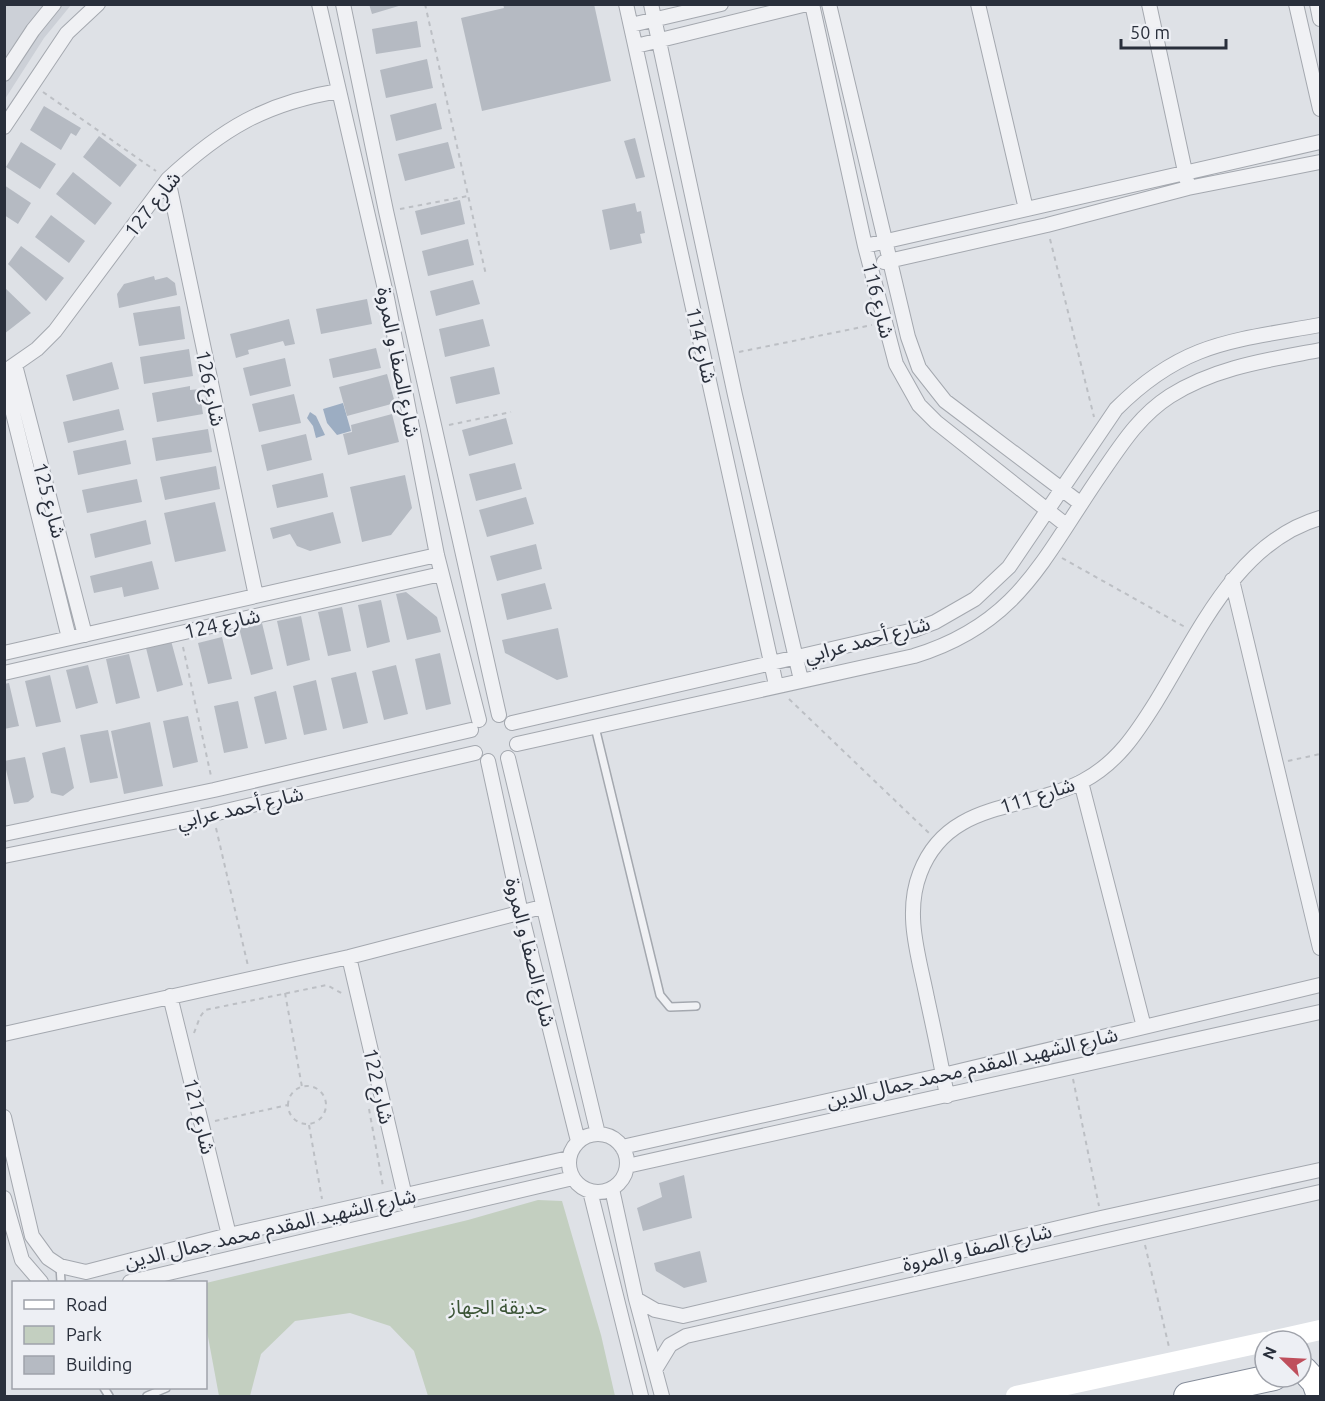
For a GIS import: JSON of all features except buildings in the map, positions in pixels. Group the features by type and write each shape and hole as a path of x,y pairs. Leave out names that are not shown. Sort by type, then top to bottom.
{"highway":[{"path":"1313,1378 1320,1396"},
{"path":"1187,1396 1253,1382"}],"street":[{"path":"5,72 33,30 54,4"},
{"path":"4,127 67,33 98,4"},
{"name":"شارع الصفا و المروة","path":"319,4 387,298 436,555 475,725"},
{"name":"شارع الصفا و المروة","path":"344,4 386,211 499,714"},
{"name":"شارع 114","path":"626,4 776,685"},
{"name":"شارع 114","path":"651,4 735,395 801,680"},
{"path":"631,24 721,4"},
{"path":"636,46 807,4"},
{"name":"شارع 116","path":"812,4 865,246 896,364 919,405 936,422 1066,525"},
{"name":"شارع 116","path":"830,4 910,345 931,386 956,411 1080,503"},
{"path":"978,4 1026,209"},
{"path":"1149,4 1188,188"},
{"path":"1296,4 1320,109"},
{"path":"1317,4 1320,20"},
{"name":"شارع 127","path":"10,369 37,349 60,325 168,179 213,141 240,123 299,98 339,91"},
{"path":"865,246 1320,142"},
{"path":"870,265 1047,225 1188,188 1320,162"},
{"name":"شارع 126","path":"168,179 256,596"},
{"path":"387,298 406,294"},
{"name":"شارع أحمد عرابي","path":"513,723 914,630 956,612 975,599 1009,567 1116,409 1162,369 1217,344 1320,324"},
{"name":"شارع أحمد عرابي","path":"517,744 914,656 964,637 1008,605 1026,586 1120,444 1142,419 1168,398 1197,380 1228,368 1320,350"},
{"name":"شارع 125","path":"10,369 85,635"},
{"name":"شارع 125","path":"4,377 69,638"},
{"path":"715,400 735,395"},
{"name":"شارع 111","path":"947,1096 912,914 920,872 938,843 965,820 980,813 1081,782 1106,766 1127,746 1232,580 1266,545 1295,527 1320,518"},
{"name":"شارع 124","path":"4,653 436,555"},
{"name":"شارع 124","path":"4,673 441,574"},
{"path":"1232,580 1320,948"},
{"path":"499,714 513,723 518,737 517,744 507,758 501,761 488,761 475,753 471,747 475,725 484,716 499,714"},
{"name":"شارع أحمد عرابي","path":"4,834 214,790 475,725"},
{"name":"شارع أحمد عرابي","path":"4,856 213,814 475,753"},
{"name":"شارع الصفا و المروة","path":"507,758 598,1134"},
{"name":"شارع الصفا و المروة","path":"488,761 521,913 579,1141"},
{"path":"1081,782 1144,1027"},
{"path":"4,1034 251,977 349,957 542,907"},
{"name":"شارع 122","path":"349,957 409,1215"},
{"name":"شارع الشهيد المقدم محمد جمال الدين","path":"622,1147 943,1075 1320,985"},
{"name":"شارع 121","path":"171,996 229,1235"},
{"name":"شارع الشهيد المقدم محمد جمال الدين","path":"627,1166 1320,1012"},
{"path":"4,1117 32,1236 48,1258 60,1266"},
{"path":"590,1191 612,1189 624,1175 627,1166 622,1147 616,1140 598,1134 579,1141 569,1158 573,1178 590,1191 641,1396"},
{"name":"شارع الشهيد المقدم محمد جمال الدين","path":"60,1266 87,1272 229,1235 569,1158"},
{"name":"شارع الصفا و المروة","path":"636,1299 655,1310 683,1316 1101,1218 1320,1170"},
{"name":"شارع الشهيد المقدم محمد جمال الدين","path":"134,1281 573,1178"},
{"path":"612,1189 636,1299 662,1396"},
{"name":"شارع الصفا و المروة","path":"656,1368 670,1345 686,1336 1142,1230 1320,1192"},
{"path":"4,1198 22,1260 40,1281"},
{"path":"1188,1199 1192,1220"},
{"path":"683,1316 678,1326 680,1332 686,1336"},
{"path":"1016,1396 1253,1345"}],"lane":[{"path":"595,727 660,995 670,1007 696,1006"},
{"path":"60,1266 61,1281"},
{"path":"147,1396 164,1389"}],"path":[{"path":"425,4 486,275"},
{"path":"32,84 168,179"},
{"path":"386,211 468,196"},
{"path":"1047,225 1098,435"},
{"path":"727,354 884,322"},
{"path":"434,428 511,412"},
{"path":"1048,551 1198,634"},
{"path":"179,632 214,790"},
{"path":"776,685 938,843"},
{"path":"1275,763 1320,754"},
{"path":"213,814 251,977"},
{"path":"196,1043 196,1024 205,1010 327,985 336,988 349,1001"},
{"path":"285,993 302,1087"},
{"path":"1071,1068 1101,1218"},
{"path":"311,1086 325,1097 327,1106 318,1122 309,1125 294,1119 288,1105 295,1090 311,1086"},
{"path":"211,1122 288,1105"},
{"path":"369,1106 386,1200"},
{"path":"309,1125 324,1214"},
{"path":"1142,1230 1172,1363"}],"shaded area":[{"path":"5,5 71,5 44,38 5,99"}],"green space":[{"name":"حديقة الجهاز","path":"538,1200 562,1201 601,1335 615,1396 428,1396 414,1351 390,1326 350,1313 295,1321 261,1354 250,1396 219,1396 207,1331 207,1283 468,1220"}],"water":[{"path":"343,403 351,431 337,435 327,423 323,409"},
{"path":"310,412 316,416 325,435 316,438 313,426 307,418"}]}
